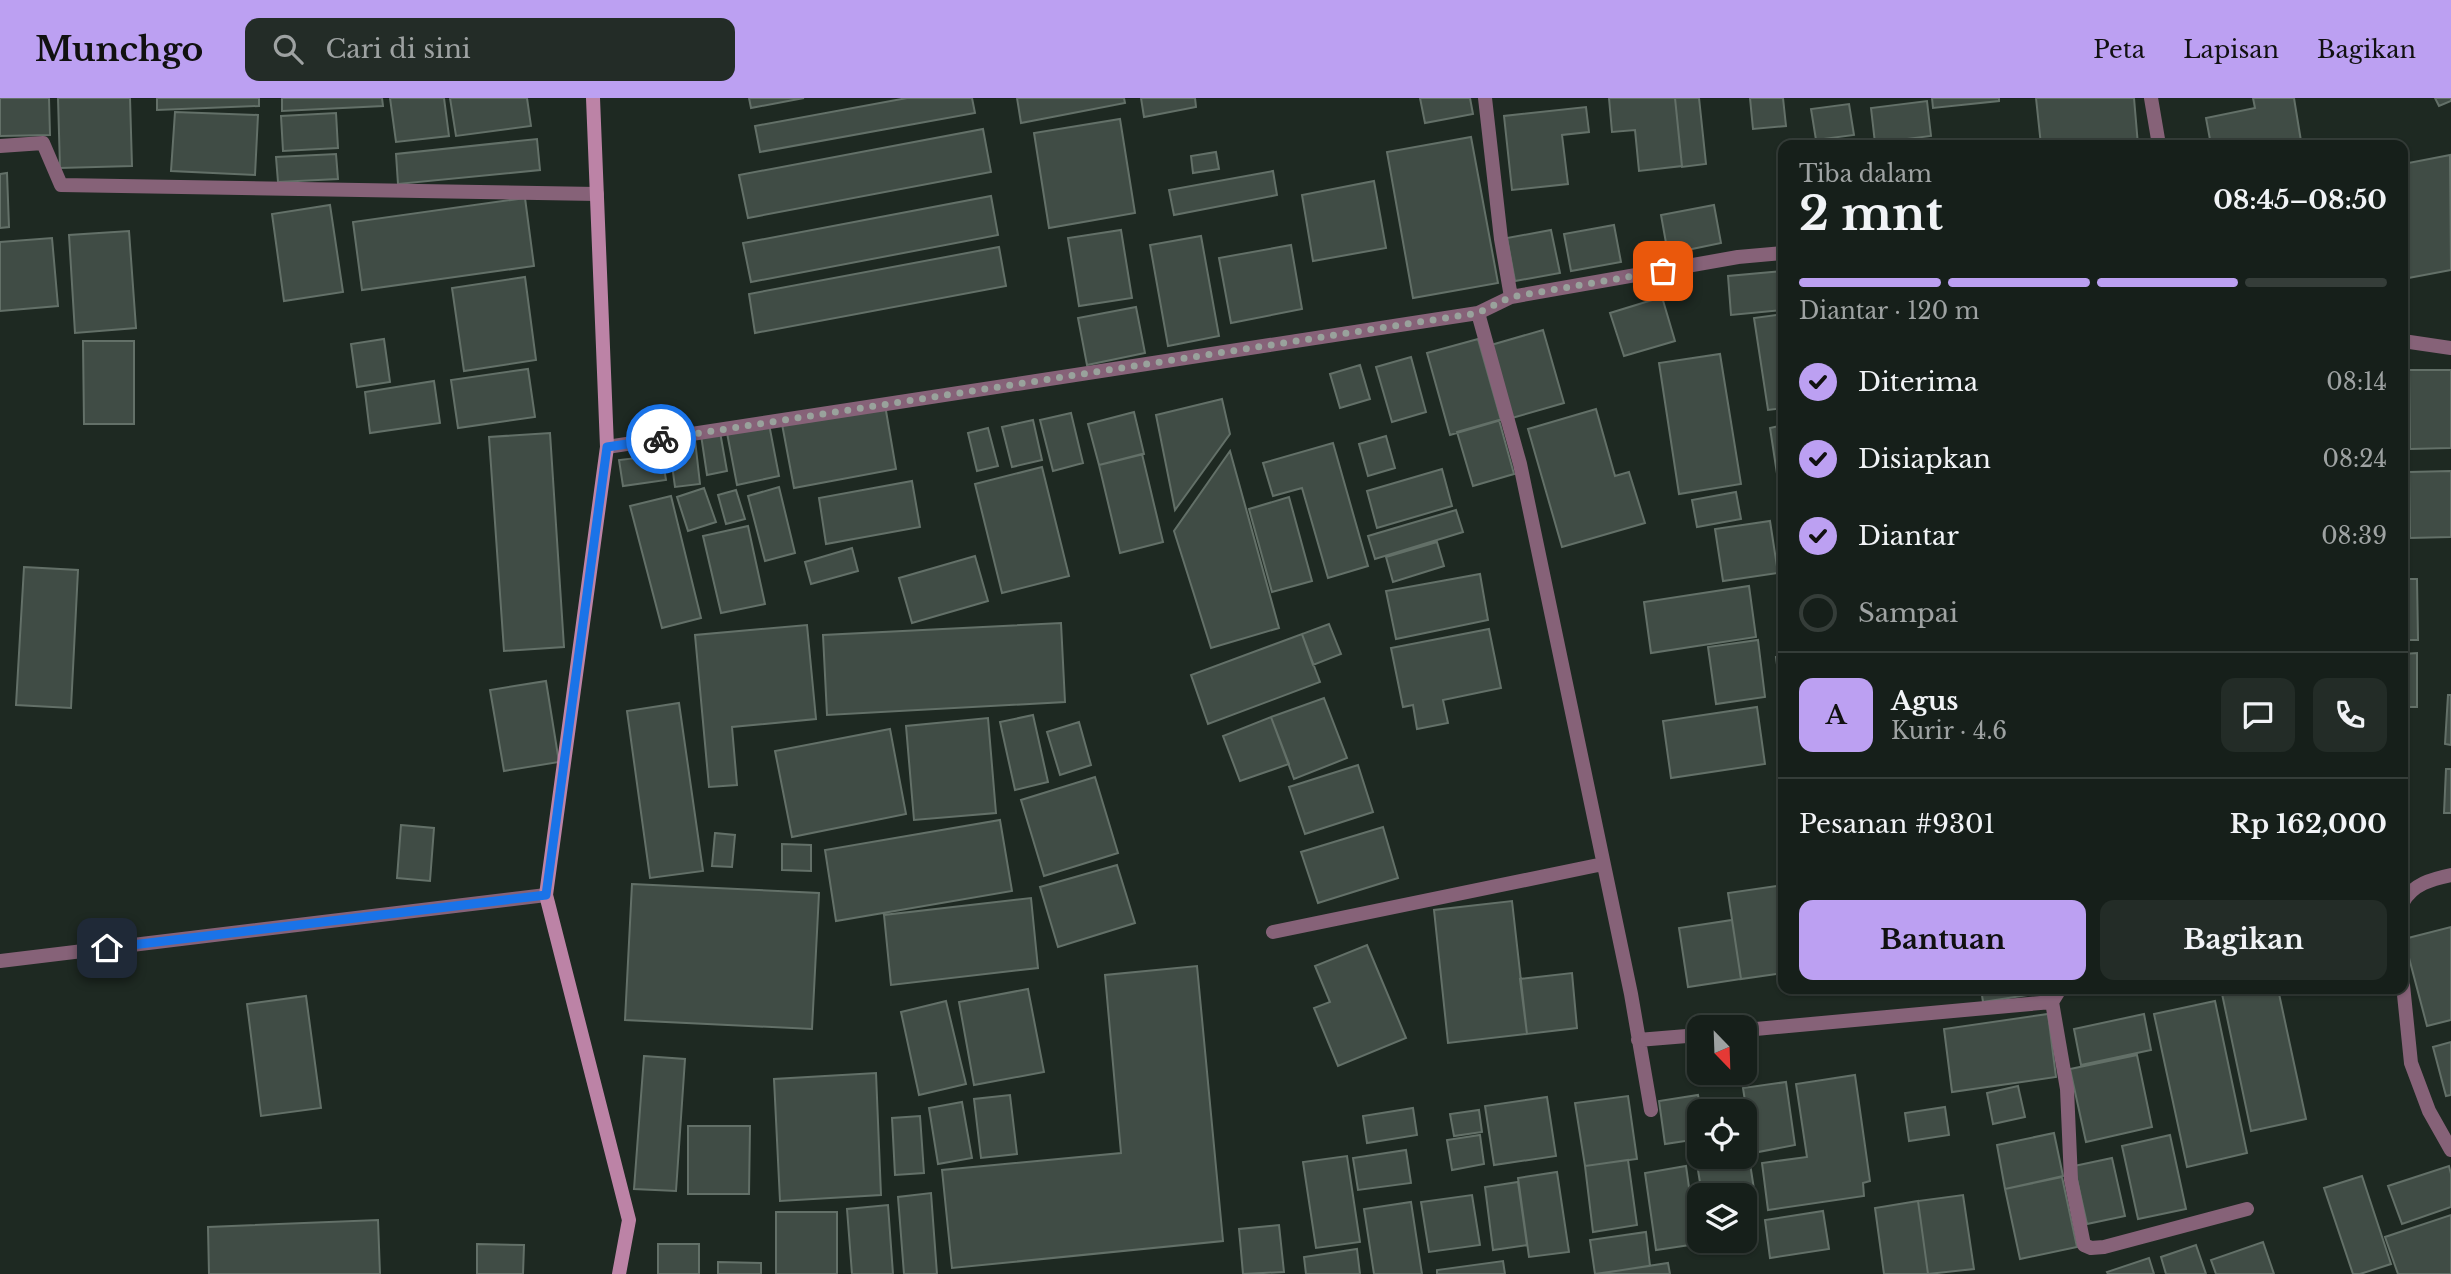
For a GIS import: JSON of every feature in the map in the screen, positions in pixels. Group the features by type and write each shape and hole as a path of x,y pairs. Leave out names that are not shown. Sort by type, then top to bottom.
{"street":[{"path":"593,98 607,447 546,895 629,1220 619,1274"},
{"path":"1485,98 1501,239 1511,297"},
{"path":"2151,98 2158,140"},
{"path":"0,146 43,143 61,185 597,194"},
{"path":"607,447 1478,313 1511,297 1738,257 1778,253"},
{"path":"1478,313 1520,464 1651,1110"},
{"path":"2408,342 2451,348"},
{"path":"1273,932 1603,864"},
{"path":"2408,895 2428,880 2451,875"},
{"path":"0,961 546,895"},
{"path":"2404,994 2411,1063 2429,1111 2451,1150"},
{"path":"1757,1029 2056,995 2067,1089 2071,1180 2084,1245 2091,1248 2104,1247 2247,1209"},
{"path":"1638,1040 1687,1036"}],"building":[{"path":"0,98 49,98 50,135 0,136"},
{"path":"58,98 130,98 132,166 60,168"},
{"path":"157,98 259,98 259,106 157,110"},
{"path":"282,98 382,98 383,106 282,111"},
{"path":"390,98 444,98 449,136 396,142"},
{"path":"450,98 527,98 531,126 456,136"},
{"path":"749,98 804,98 751,108"},
{"path":"907,98 972,98 975,113 760,152 755,126"},
{"path":"1017,98 1124,98 1125,103 1021,123"},
{"path":"1141,98 1195,98 1196,107 1144,117"},
{"path":"1420,98 1470,98 1473,114 1425,123"},
{"path":"1609,98 1675,98 1682,166 1639,171 1635,130 1612,132"},
{"path":"1675,98 1699,98 1706,164 1682,167"},
{"path":"1750,98 1783,98 1786,126 1753,129"},
{"path":"1932,98 1999,98 1999,101 1933,108"},
{"path":"2036,98 2134,98 2138,140 2040,140"},
{"path":"2253,98 2294,98 2301,140 2210,140 2206,118 2255,108"},
{"path":"2435,98 2451,98 2451,101 2439,106"},
{"path":"1927,101 1931,136 1875,140 1871,108"},
{"path":"1849,104 1854,135 1816,140 1811,109"},
{"path":"1586,107 1589,132 1562,135 1568,184 1512,190 1504,116"},
{"path":"175,112 258,115 255,175 171,171"},
{"path":"336,113 338,148 283,151 281,116"},
{"path":"1120,119 1135,213 1049,228 1034,133"},
{"path":"983,129 991,172 748,218 739,175"},
{"path":"1471,137 1498,283 1413,298 1387,152"},
{"path":"537,139 540,170 398,184 396,154"},
{"path":"1216,152 1219,169 1193,173 1191,156"},
{"path":"336,154 338,179 278,182 276,157"},
{"path":"2450,155 2451,270 2408,278 2408,163"},
{"path":"1273,171 1277,195 1174,215 1169,190"},
{"path":"7,173 9,227 0,228 0,174"},
{"path":"1374,181 1386,248 1313,261 1302,195"},
{"path":"991,196 998,235 751,282 743,243"},
{"path":"525,198 534,266 362,290 353,222"},
{"path":"330,205 343,292 284,301 272,214"},
{"path":"1714,205 1721,243 1668,254 1661,215"},
{"path":"1614,225 1621,262 1571,271 1564,234"},
{"path":"1121,230 1132,298 1079,306 1068,238"},
{"path":"1551,230 1560,273 1515,281 1507,238"},
{"path":"129,231 136,328 75,333 69,235"},
{"path":"1201,236 1219,336 1168,346 1150,245"},
{"path":"52,238 58,306 0,311 0,242"},
{"path":"1291,245 1302,309 1231,323 1219,258"},
{"path":"999,247 1006,286 755,333 749,294"},
{"path":"1778,271 1778,310 1731,315 1728,276"},
{"path":"525,277 536,360 464,371 452,288"},
{"path":"1662,297 1675,341 1624,356 1610,313"},
{"path":"1136,307 1145,353 1087,365 1078,318"},
{"path":"1778,315 1778,409 1768,410 1754,318"},
{"path":"1543,330 1564,403 1512,418 1491,345"},
{"path":"384,339 390,382 357,387 351,344"},
{"path":"1478,339 1501,420 1450,435 1427,353"},
{"path":"83,341 134,341 134,424 84,424"},
{"path":"1720,354 1741,484 1679,494 1659,363"},
{"path":"1411,357 1426,412 1392,422 1376,367"},
{"path":"1360,365 1370,399 1340,408 1330,374"},
{"path":"528,369 535,417 458,428 451,380"},
{"path":"2409,370 2451,370 2451,448 2410,449"},
{"path":"434,381 440,423 370,433 365,392"},
{"path":"1222,399 1230,434 1175,510 1156,415"},
{"path":"885,405 896,469 794,488 782,424"},
{"path":"1596,409 1615,476 1629,472 1645,523 1562,547 1528,429"},
{"path":"1134,412 1144,454 1099,465 1088,424"},
{"path":"1071,413 1083,463 1053,471 1040,420"},
{"path":"1033,420 1042,460 1012,467 1002,427"},
{"path":"1499,420 1514,474 1473,486 1457,432"},
{"path":"769,424 779,476 737,485 727,433"},
{"path":"1778,426 1778,480 1770,428"},
{"path":"988,428 998,466 977,471 968,433"},
{"path":"720,432 727,471 707,475 701,435"},
{"path":"550,433 564,647 504,651 489,437"},
{"path":"1386,436 1395,468 1368,476 1359,444"},
{"path":"695,440 700,484 675,487 669,443"},
{"path":"1333,443 1368,566 1328,578 1302,488 1273,496 1263,463"},
{"path":"1230,451 1279,628 1211,648 1174,531"},
{"path":"1142,454 1163,542 1120,553 1099,465"},
{"path":"662,455 666,480 623,486 619,460"},
{"path":"1042,467 1069,576 1002,593 975,484"},
{"path":"1442,469 1452,506 1377,528 1367,491"},
{"path":"2451,471 2451,537 2410,538 2409,472"},
{"path":"912,481 920,527 826,544 819,498"},
{"path":"779,487 795,553 765,561 748,496"},
{"path":"704,488 716,522 688,531 677,497"},
{"path":"736,490 745,519 726,524 718,495"},
{"path":"1736,492 1741,519 1697,527 1692,500"},
{"path":"671,496 701,618 662,628 630,506"},
{"path":"1289,497 1312,581 1272,592 1249,509"},
{"path":"1456,510 1463,532 1375,559 1368,536"},
{"path":"1770,521 1778,573 1723,581 1715,529"},
{"path":"748,526 765,604 721,613 703,536"},
{"path":"1437,542 1444,566 1393,582 1386,557"},
{"path":"852,548 858,571 811,584 805,562"},
{"path":"975,556 988,601 912,623 899,578"},
{"path":"24,567 78,570 71,708 16,705"},
{"path":"1480,574 1488,620 1396,639 1386,591"},
{"path":"2408,579 2417,579 2418,640 2408,640"},
{"path":"1749,586 1756,637 1651,653 1644,602"},
{"path":"1061,623 1065,702 827,715 823,635"},
{"path":"1329,624 1341,654 1313,665 1302,634"},
{"path":"807,625 816,719 732,727 737,785 709,787 695,635"},
{"path":"1489,629 1501,688 1443,700 1448,723 1417,729 1413,705 1403,707 1391,648"},
{"path":"1302,634 1320,682 1208,724 1191,675"},
{"path":"1758,640 1765,697 1716,704 1708,647"},
{"path":"2417,653 2417,707 2408,707 2408,654"},
{"path":"546,681 559,762 504,771 490,690"},
{"path":"2448,695 2451,695 2451,745 2445,744"},
{"path":"1324,698 1347,758 1294,779 1271,717"},
{"path":"679,703 703,871 650,878 627,711"},
{"path":"1757,707 1765,764 1671,778 1663,721"},
{"path":"1033,715 1048,782 1015,790 1000,722"},
{"path":"1271,717 1289,764 1240,781 1223,736"},
{"path":"988,718 996,813 914,820 906,726"},
{"path":"1079,722 1091,765 1060,775 1047,732"},
{"path":"890,729 906,814 792,837 775,751"},
{"path":"1358,765 1373,812 1305,834 1289,787"},
{"path":"2446,769 2451,769 2451,813 2444,813"},
{"path":"1095,777 1118,853 1044,876 1021,800"},
{"path":"1000,820 1012,891 836,921 825,850"},
{"path":"401,825 434,828 430,881 397,878"},
{"path":"1383,827 1398,878 1318,903 1301,852"},
{"path":"715,833 735,835 732,867 712,866"},
{"path":"782,844 811,845 811,871 782,870"},
{"path":"1117,865 1135,923 1058,947 1040,887"},
{"path":"632,884 819,893 812,1029 625,1020"},
{"path":"1778,886 1778,974 1741,979 1728,893"},
{"path":"1031,898 1038,968 891,985 884,915"},
{"path":"1512,901 1527,1034 1448,1043 1434,910"},
{"path":"1732,920 1741,979 1688,987 1679,928"},
{"path":"2451,927 2451,1020 2427,1026 2408,954 2408,938"},
{"path":"1367,945 1406,1038 1338,1066 1314,1008 1330,1002 1315,966"},
{"path":"1197,966 1223,1241 952,1268 942,1170 1121,1153 1105,975"},
{"path":"1572,973 1577,1028 1527,1034 1520,979"},
{"path":"1028,989 1044,1072 974,1085 959,1002"},
{"path":"1982,994 2034,994 1983,1002"},
{"path":"2222,994 2279,994 2306,1119 2251,1131"},
{"path":"306,996 321,1108 261,1116 247,1004"},
{"path":"946,1001 966,1084 919,1095 901,1012"},
{"path":"2215,1001 2247,1153 2187,1167 2154,1014"},
{"path":"2048,1014 2056,1077 1952,1092 1944,1029"},
{"path":"2144,1014 2151,1050 2081,1065 2074,1029"},
{"path":"2451,1042 2451,1095 2446,1096 2433,1047"},
{"path":"2137,1055 2152,1127 2086,1142 2070,1069"},
{"path":"644,1056 685,1059 676,1191 634,1189"},
{"path":"876,1073 881,1195 780,1201 774,1079"},
{"path":"1855,1075 1870,1181 1863,1183 1864,1196 1768,1210 1762,1163 1807,1157 1796,1084"},
{"path":"1786,1082 1795,1145 1757,1152 1757,1099 1745,1099 1743,1088"},
{"path":"2018,1086 2025,1117 1993,1124 1987,1093"},
{"path":"1010,1095 1017,1154 981,1158 974,1099"},
{"path":"1698,1095 1699,1099 1687,1099 1687,1141 1665,1144 1659,1101"},
{"path":"1628,1096 1637,1159 1585,1166 1575,1103"},
{"path":"1547,1097 1556,1156 1494,1165 1485,1106"},
{"path":"962,1102 972,1158 938,1164 929,1108"},
{"path":"1945,1107 1949,1135 1909,1141 1905,1113"},
{"path":"1413,1108 1417,1135 1367,1143 1363,1116"},
{"path":"1479,1110 1482,1132 1454,1136 1450,1114"},
{"path":"920,1116 924,1173 895,1175 892,1118"},
{"path":"688,1126 750,1126 749,1194 688,1194"},
{"path":"2054,1133 2063,1176 2005,1189 1997,1145"},
{"path":"1480,1135 1484,1164 1452,1170 1447,1140"},
{"path":"2170,1135 2186,1209 2138,1219 2122,1146"},
{"path":"1406,1150 1411,1183 1358,1190 1353,1158"},
{"path":"1347,1156 1360,1242 1316,1248 1303,1162"},
{"path":"2112,1158 2125,1216 2087,1224 2074,1166"},
{"path":"1628,1160 1637,1225 1593,1232 1585,1166"},
{"path":"1686,1166 1688,1183 1687,1245 1656,1250 1645,1173"},
{"path":"2449,1166 2451,1207 2402,1224 2388,1186"},
{"path":"1698,1169 1751,1169 1753,1183 1700,1183"},
{"path":"1557,1172 1569,1252 1529,1257 1518,1178"},
{"path":"2362,1176 2391,1264 2353,1274 2324,1188"},
{"path":"2062,1177 2077,1247 2020,1259 2005,1189"},
{"path":"1518,1182 1527,1245 1493,1250 1485,1187"},
{"path":"931,1193 937,1274 904,1274 898,1197"},
{"path":"1472,1195 1480,1245 1429,1252 1421,1202"},
{"path":"1963,1195 1974,1269 1928,1274 1918,1201"},
{"path":"1918,1201 1928,1274 1884,1274 1875,1208"},
{"path":"1411,1202 1422,1274 1374,1274 1364,1209"},
{"path":"888,1205 893,1274 852,1274 847,1209"},
{"path":"1823,1211 1829,1249 1770,1258 1765,1220"},
{"path":"776,1212 837,1212 837,1274 776,1274"},
{"path":"2451,1215 2451,1274 2398,1274 2385,1237"},
{"path":"378,1220 380,1274 209,1274 208,1227"},
{"path":"1279,1225 1284,1272 1243,1274 1239,1229"},
{"path":"1646,1232 1650,1266 1595,1274 1590,1240"},
{"path":"2263,1242 2274,1274 2216,1274 2211,1260"},
{"path":"477,1244 524,1245 523,1274 477,1274"},
{"path":"658,1244 699,1244 699,1274 658,1274"},
{"path":"2196,1245 2206,1274 2166,1274 2161,1257"},
{"path":"1357,1249 1360,1274 1306,1274 1304,1257"},
{"path":"2149,1258 2154,1274 2107,1272"},
{"path":"1503,1261 1505,1274 1437,1274 1437,1270"},
{"path":"718,1262 761,1263 761,1274 718,1274"},
{"path":"1668,1263 1670,1274 1597,1274 1648,1266"}],"way so far":[{"path":"661,439 1478,313 1511,297 1663,271"}],"route":[{"path":"107,948 546,895 607,447 661,439"}]}
